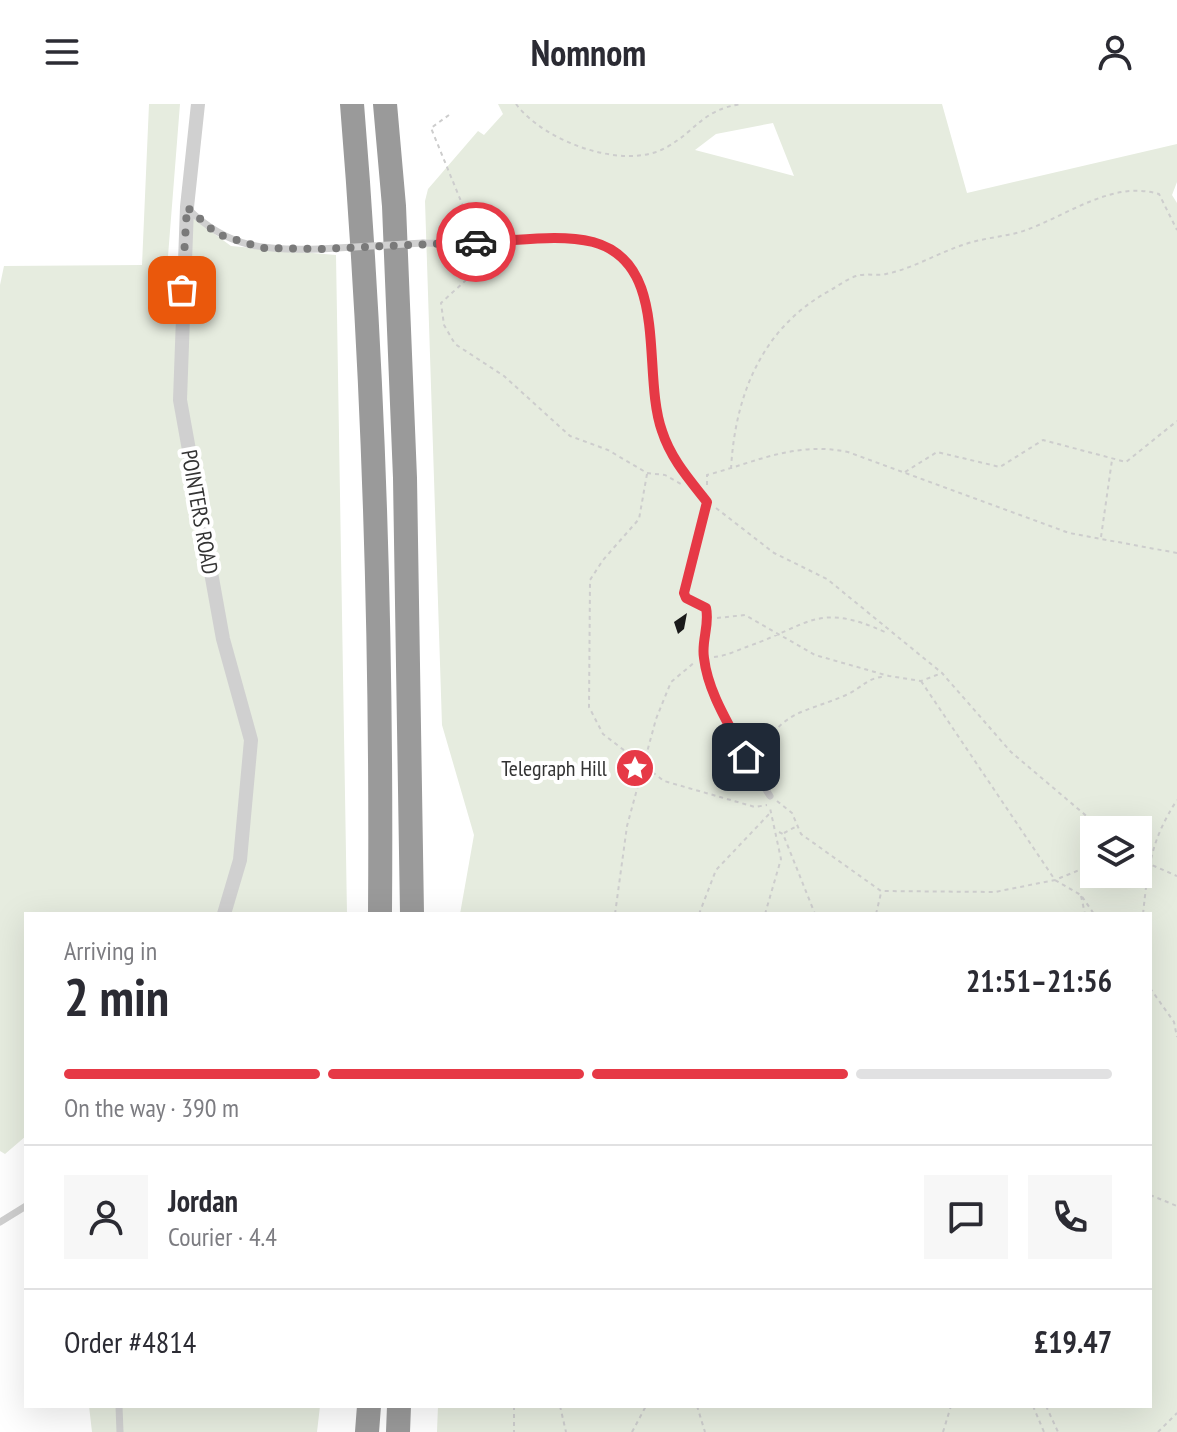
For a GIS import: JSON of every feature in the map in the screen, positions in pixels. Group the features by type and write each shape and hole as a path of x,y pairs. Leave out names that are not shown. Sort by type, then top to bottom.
{"highway":[{"path":"352,104 372,467 381,791 380,912"},
{"path":"385,104 394,206 405,478 412,912"},
{"path":"367,1432 369,1408"},
{"path":"398,1432 399,1408"}],"street":[{"name":"POINTERS ROAD","path":"198,104 187,207 180,400 223,639 251,740 240,860 225,912"}],"lane":[{"path":"187,207 203,224 229,240 280,250 569,239 594,243 617,253 635,272 644,296 660,428 676,464 707,502 684,593 686,598 706,608 708,619 703,654 709,681 769,800"},
{"path":"0,1222 24,1207"},
{"path":"119,1408 120,1432"}],"path":[{"path":"516,104 544,131 587,151 648,156 669,146 698,119 719,107 741,104"},
{"path":"449,115 431,128 478,242"},
{"path":"731,469 733,436 742,395 757,361 784,325 808,302 857,276 884,275 909,268 967,243 1028,229 1102,198 1143,189 1159,194 1177,230"},
{"path":"464,243 476,256 477,270 441,303 444,325 455,344 504,376 570,436 608,450 647,473 665,475 681,484"},
{"path":"905,472 937,452 1000,467 1043,440 1126,462 1177,421"},
{"path":"1086,816 1011,752 942,673 890,634 827,579 774,553 707,502 707,475 783,450 822,446 905,472 1069,533 1177,553"},
{"path":"1101,539 1112,459"},
{"path":"647,473 639,519 590,580 589,707 603,734 664,781 755,807 769,800"},
{"path":"708,619 745,615 815,655 889,676 921,681 942,673"},
{"path":"615,912 627,826 656,719 671,682 703,654 717,657 820,616 860,621 890,634"},
{"path":"757,775 766,743 786,722 815,704 844,696 868,678 889,676"},
{"path":"921,681 1055,880 1081,895 1093,912"},
{"path":"766,912 781,859 769,800"},
{"path":"769,800 792,813 795,827 825,853 881,891 995,892 1055,880 1080,870"},
{"path":"1152,851 1158,830 1177,800"},
{"path":"700,912 716,870 771,812"},
{"path":"777,832 783,834 795,827"},
{"path":"783,834 814,912"},
{"path":"1152,867 1177,876"},
{"path":"1143,912 1146,888"},
{"path":"876,912 881,891"},
{"path":"1081,895 1085,912"},
{"path":"1152,991 1174,1022 1177,1037"},
{"path":"1152,1196 1177,1206"},
{"path":"514,1408 514,1432"},
{"path":"560,1408 566,1432"},
{"path":"632,1432 645,1408"},
{"path":"698,1408 705,1432"},
{"path":"943,1432 950,1408"},
{"path":"1034,1408 1044,1432"},
{"path":"1047,1408 1058,1432"},
{"path":"1158,1432 1177,1413"}],"shaded area":[{"path":"149,104 180,104 167,269 192,270 189,267 190,216 231,246 336,255 347,912 24,912 24,1138 5,1154 0,1151 0,285 4,266 142,265"},
{"path":"498,104 942,104 967,193 1177,144 1177,182 1172,195 1177,203 1177,1432 437,1432 438,1408 1152,1408 1152,912 460,912 474,835 442,725 425,201 428,189 478,131 484,135 503,114","holes":["773,123 794,176 695,150 716,134"]},
{"path":"89,1408 320,1408 317,1432 92,1432"}],"building":[{"path":"687,613 684,629 678,634 674,622"}],"way so far":[{"path":"182,290 187,207 217,234 263,248 320,249 476,242"}],"place":[{"name":"Telegraph Hill","path":"635,768"}],"route":[{"path":"476,242 569,239 594,243 617,253 635,272 644,296 660,428 676,464 707,502 684,593 686,598 706,608 707,627 703,647 706,674 746,757"}]}
